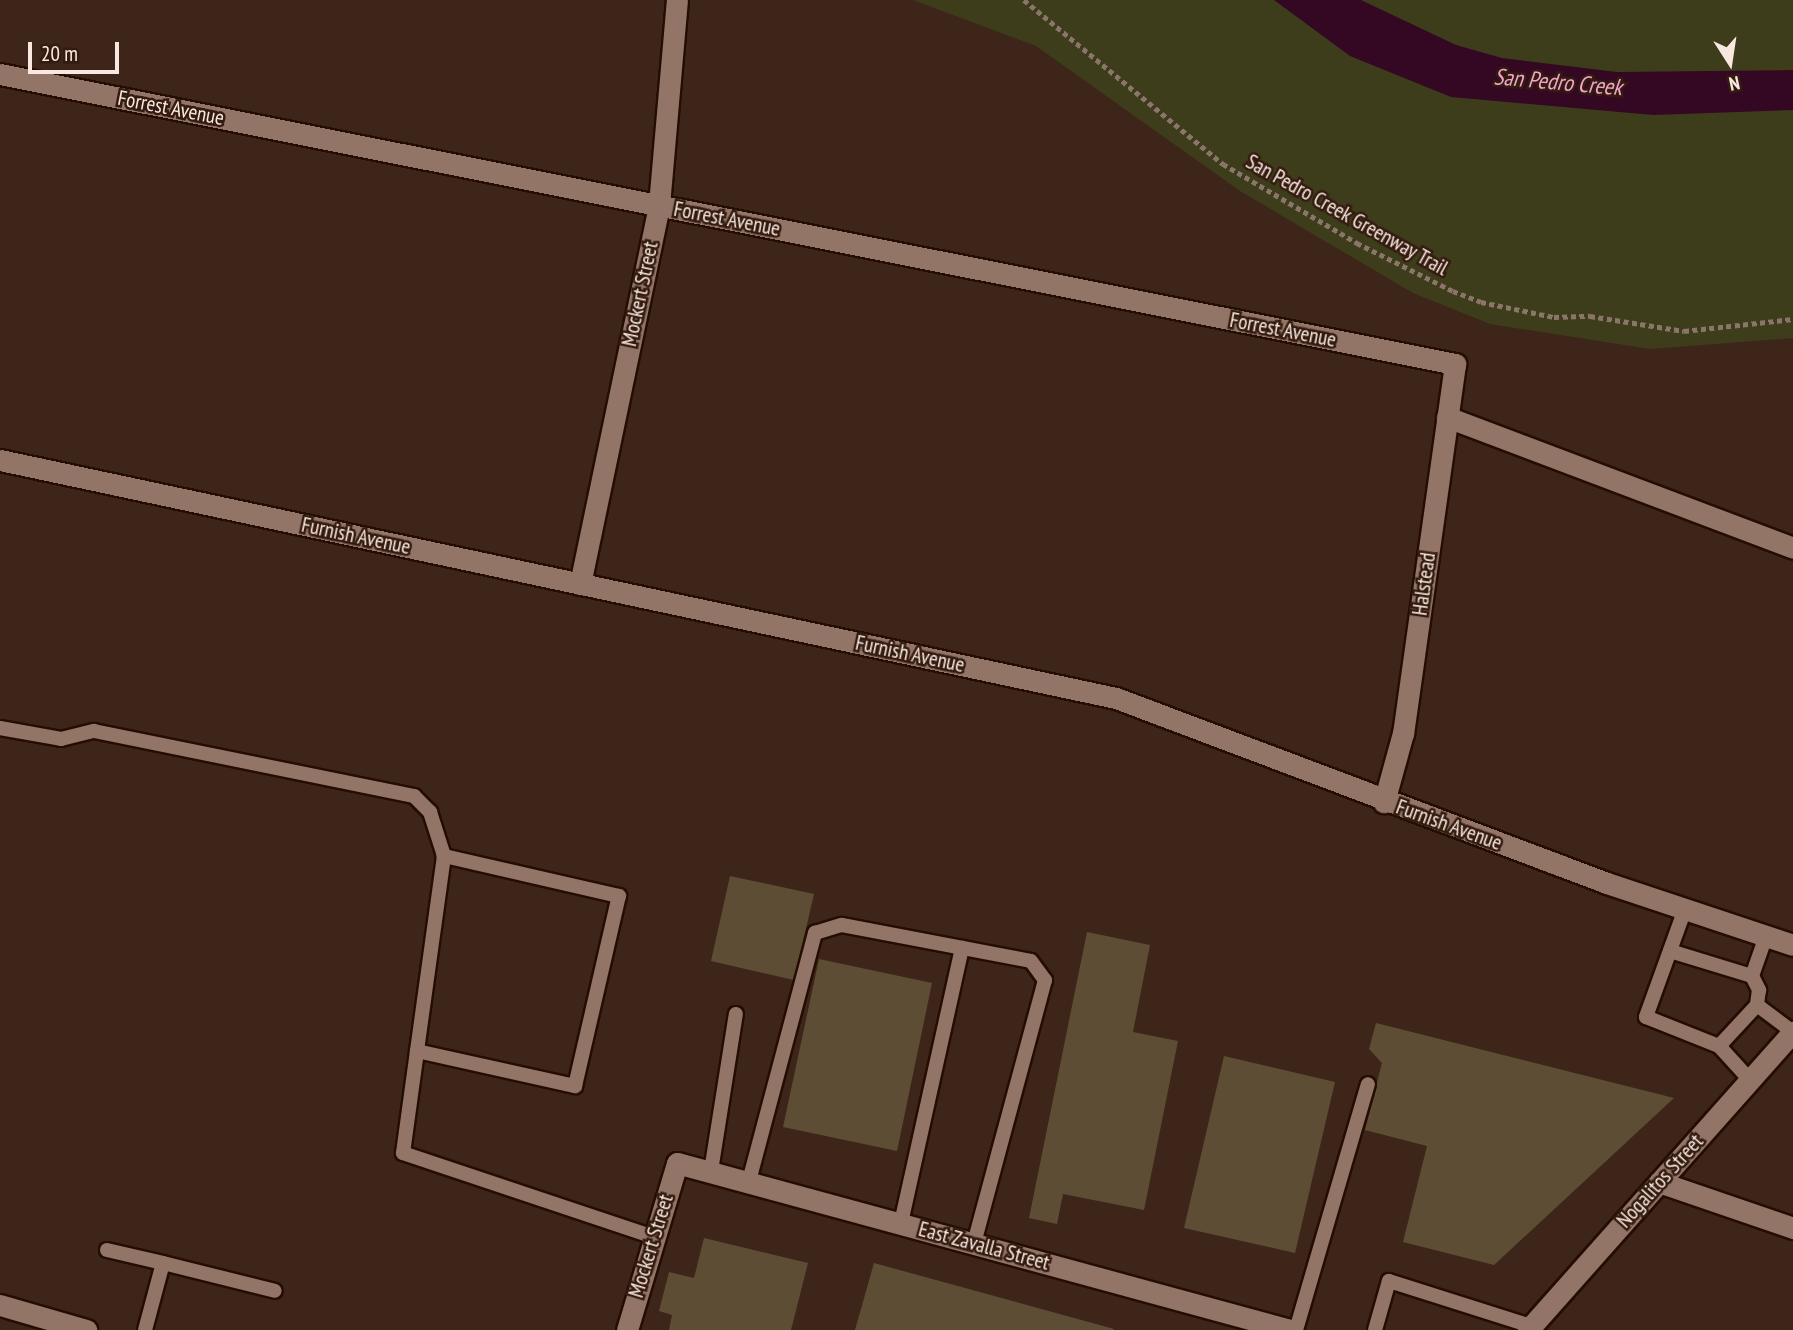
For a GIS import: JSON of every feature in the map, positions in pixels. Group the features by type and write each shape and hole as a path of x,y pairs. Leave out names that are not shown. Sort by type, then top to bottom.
{"street":[{"name":"Mockert Street","path":"580,584 659,205 677,0"},
{"name":"Forrest Avenue","path":"0,74 1455,364"},
{"name":"Halstead","path":"1384,802 1403,733 1455,364"},
{"path":"1447,416 1793,548"},
{"name":"Furnish Avenue","path":"0,460 1116,698 1168,714 1384,802 1793,945"},
{"name":"Nogalitos Street","path":"1530,1328 1793,1032"},
{"name":"Mockert Street","path":"627,1330 677,1163"},
{"name":"East Zavalla Street","path":"677,1163 1290,1330"},
{"path":"1659,1182 1793,1228"},
{"path":"0,1305 86,1330"}],"lane":[{"path":"0,728 61,740 94,731 414,796 430,812 444,856 403,1153 654,1237"},
{"path":"417,1051 575,1086 619,896 444,856"},
{"path":"1685,909 1646,1017 1719,1046 1751,1080"},
{"path":"749,1181 815,933 842,925 1031,961 1045,980 974,1243"},
{"path":"1752,976 1766,936"},
{"path":"901,1223 962,948"},
{"path":"1670,950 1752,976 1759,990 1757,1005 1719,1046"},
{"path":"1757,1005 1793,1032"},
{"path":"711,1171 736,1014"},
{"path":"1296,1330 1368,1084"},
{"path":"107,1250 275,1291"},
{"path":"145,1330 163,1263"},
{"path":"1375,1330 1389,1281 1530,1328"}],"path":[{"name":"San Pedro Creek Greenway Trail","path":"1024,0 1223,164 1357,243 1453,291 1481,302 1554,317 1590,316 1684,331 1793,319"}],"shaded area":[{"path":"913,0 1793,0 1793,338 1650,349 1490,324 1413,293 1240,191 1036,46"}],"water":[{"name":"San Pedro Creek","path":"1274,0 1361,0 1456,45 1502,58 1617,72 1793,70 1793,110 1653,115 1451,97 1350,56"}],"building":[{"path":"730,876 814,894 794,980 711,961"},
{"path":"1087,932 1150,945 1133,1032 1178,1041 1144,1210 1063,1194 1057,1224 1029,1218"},
{"path":"819,959 932,983 897,1151 783,1127"},
{"path":"1376,1023 1674,1098 1494,1265 1403,1242 1427,1146 1365,1130 1382,1063 1369,1049"},
{"path":"1224,1056 1335,1082 1295,1253 1184,1228"},
{"path":"704,1238 808,1263 791,1330 669,1330 672,1315 659,1311 669,1272 694,1278"},
{"path":"874,1263 1114,1329 855,1330"}]}
